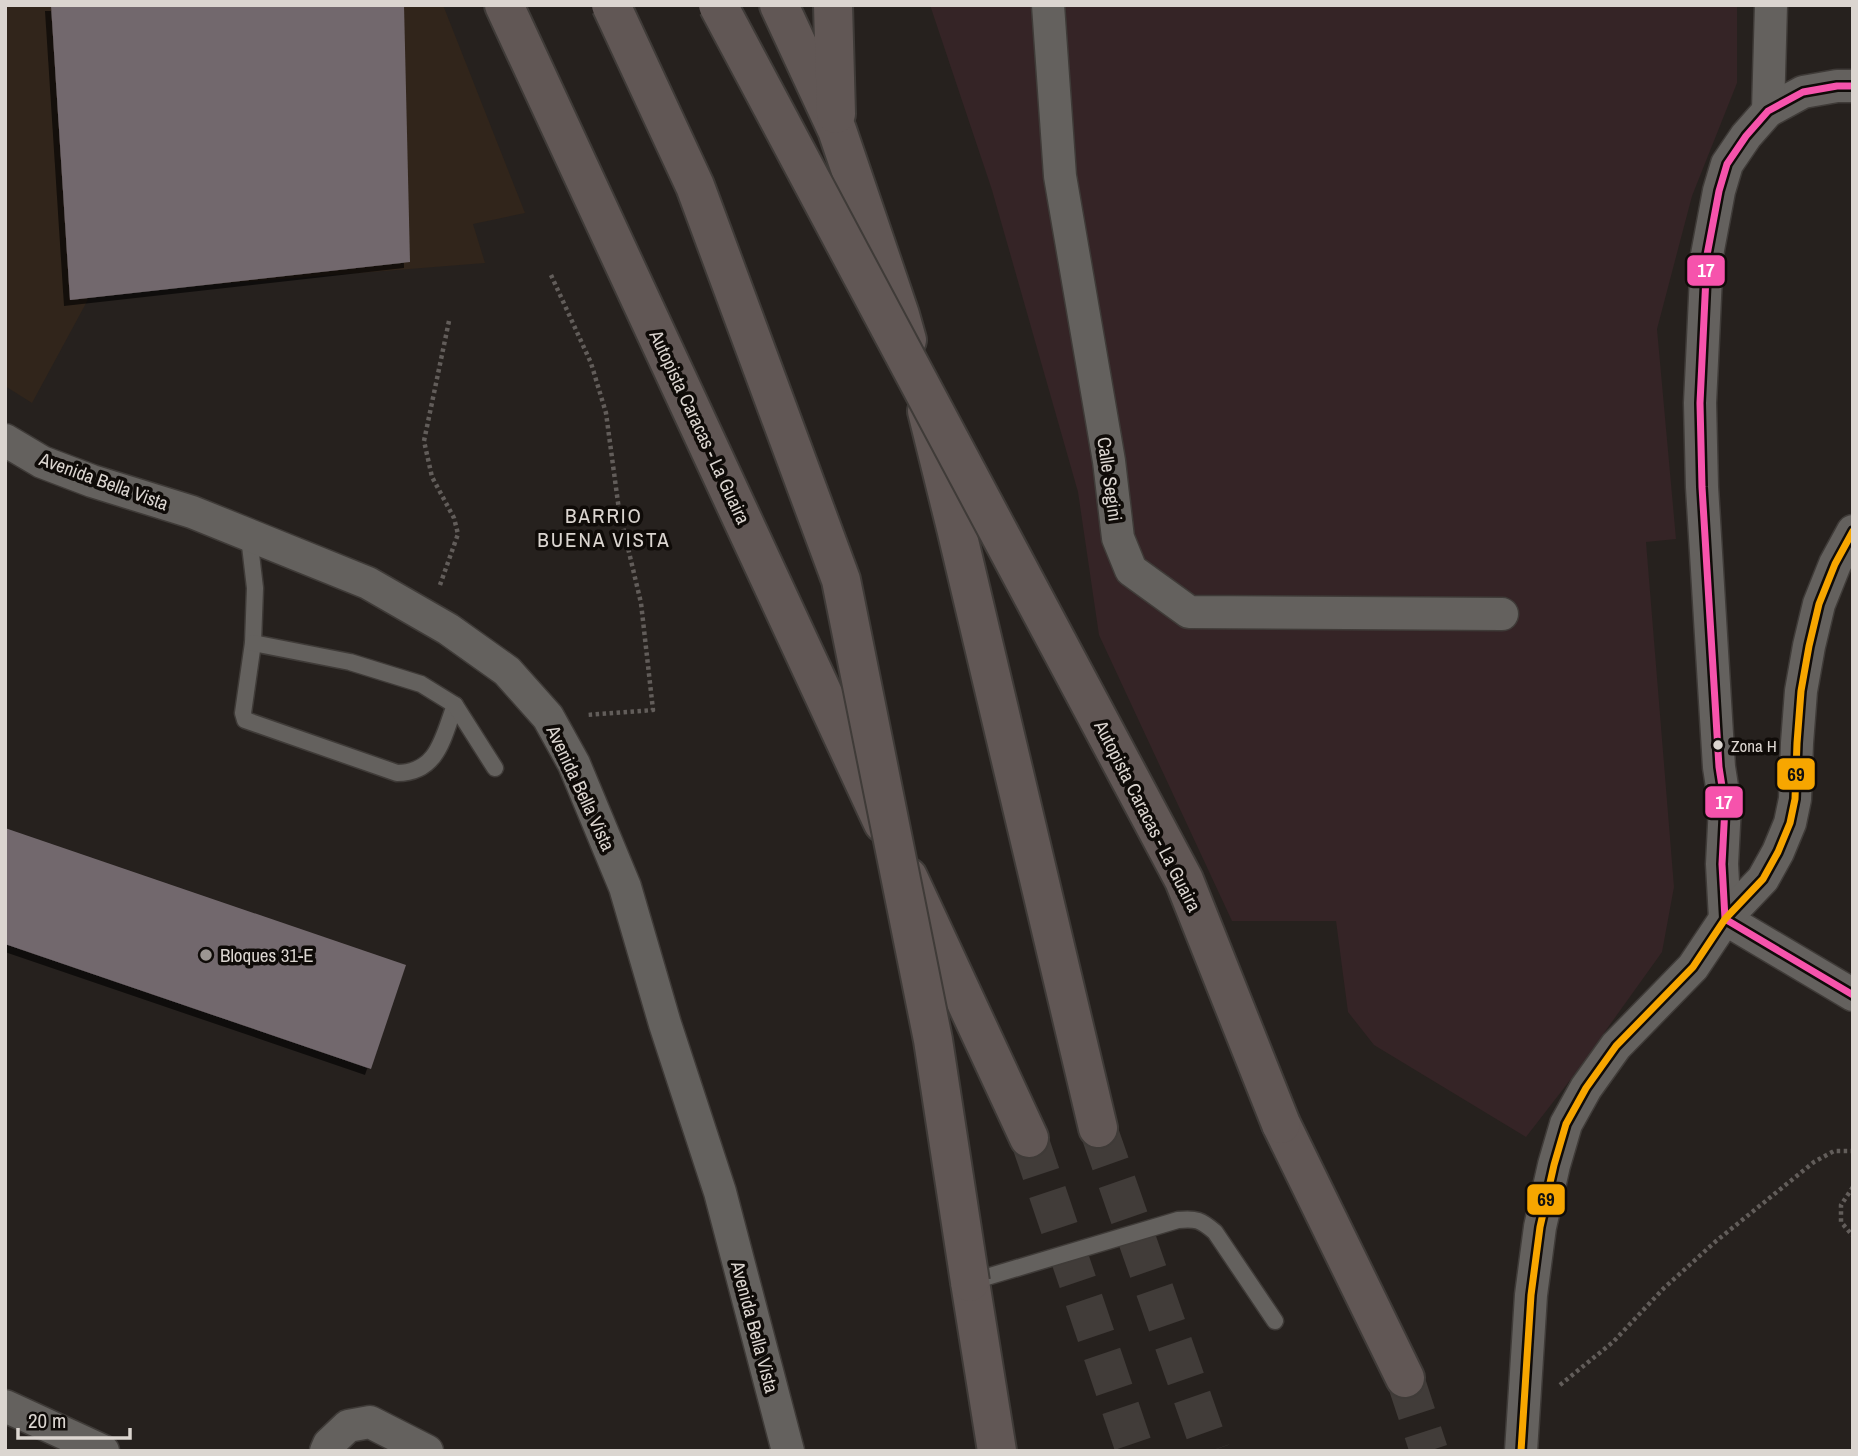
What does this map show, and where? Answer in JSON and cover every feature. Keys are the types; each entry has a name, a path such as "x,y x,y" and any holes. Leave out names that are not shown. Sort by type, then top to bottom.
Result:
{"highway":[{"name":"Autopista Caracas - La Guaira","path":"504,5 1029,1138"},
{"path":"611,5 695,186 841,580 933,1040 997,1451"},
{"name":"Autopista Caracas - La Guaira","path":"718,5 1184,880 1281,1124 1405,1378"},
{"path":"779,5 837,130 900,315 932,429 1098,1128"},
{"path":"833,5 837,130"}],"street":[{"name":"Calle Segini","path":"1048,5 1060,176 1109,461 1118,538 1131,570 1189,612 1502,614"},
{"path":"1768,111 1771,5"},
{"path":"1726,919 1722,864 1725,806 1719,766 1702,475 1700,402 1707,255 1727,164 1746,136 1768,111 1803,92 1853,86"},
{"name":"Avenida Bella Vista","path":"5,440 42,462 92,481 192,512 368,583 448,629 507,671 548,717 574,764 625,887 665,1024 720,1192 788,1451"},
{"path":"1521,1451 1531,1295 1540,1227 1566,1124 1586,1088 1616,1046 1693,967 1726,919 1763,879 1778,852 1790,823 1795,799 1800,704 1809,646 1819,604 1835,564 1853,531"},
{"path":"1726,919 1853,995"},
{"path":"5,1406 103,1451"},
{"path":"326,1451 329,1444 348,1426 370,1422 427,1451"}],"lane":[{"path":"249,537 255,588 253,643 243,713 245,720 397,774 408,774 427,765 437,753 454,705"},
{"path":"253,643 350,663 421,684 454,705 495,768"},
{"path":"970,1282 1178,1220 1194,1219 1203,1222 1215,1232 1275,1321"}],"path":[{"path":"548,717 653,710 641,603 619,510 606,413 591,363 551,275"},
{"path":"429,618 458,534 454,519 432,477 424,440 449,321"},
{"path":"1524,1400 1558,1387 1613,1342 1664,1288 1715,1242 1814,1163 1834,1151 1853,1151"},
{"path":"1853,1187 1842,1205 1841,1222 1853,1236"}],"shaded area":[{"path":"5,5 443,5 525,213 473,224 485,263 91,294 32,403 5,386"},
{"path":"930,5 1737,5 1737,83 1692,196 1657,329 1676,539 1646,542 1674,887 1662,952 1526,1137 1374,1045 1348,1012 1336,921 1232,921 1099,635 1078,492 992,190"}],"building":[{"path":"51,5 404,5 410,262 70,300"},
{"name":"Bloques 31-E","path":"5,828 406,965 371,1069 5,944"}],"tunnel":[{"path":"1098,1128 1211,1451"},
{"path":"1029,1138 1135,1451"},
{"path":"1405,1378 1429,1451"}],"transit line":[{"name":"17","path":"1853,86 1803,92 1768,111 1746,136 1727,164 1707,255 1700,403 1702,487 1719,767 1725,806 1722,864 1725,919 1853,995"},
{"name":"69","path":"1521,1451 1531,1295 1540,1227 1566,1124 1586,1088 1616,1046 1693,967 1725,919 1763,879 1778,852 1790,823 1795,799 1801,691 1809,646 1819,604 1835,564 1853,531"}],"place":[{"name":"Zona H","path":"1718,745"},
{"name":"Bloques 31-E","path":"206,955"}],"district":[{"name":"BARRIO BUENA VISTA","path":"604,528"}]}
